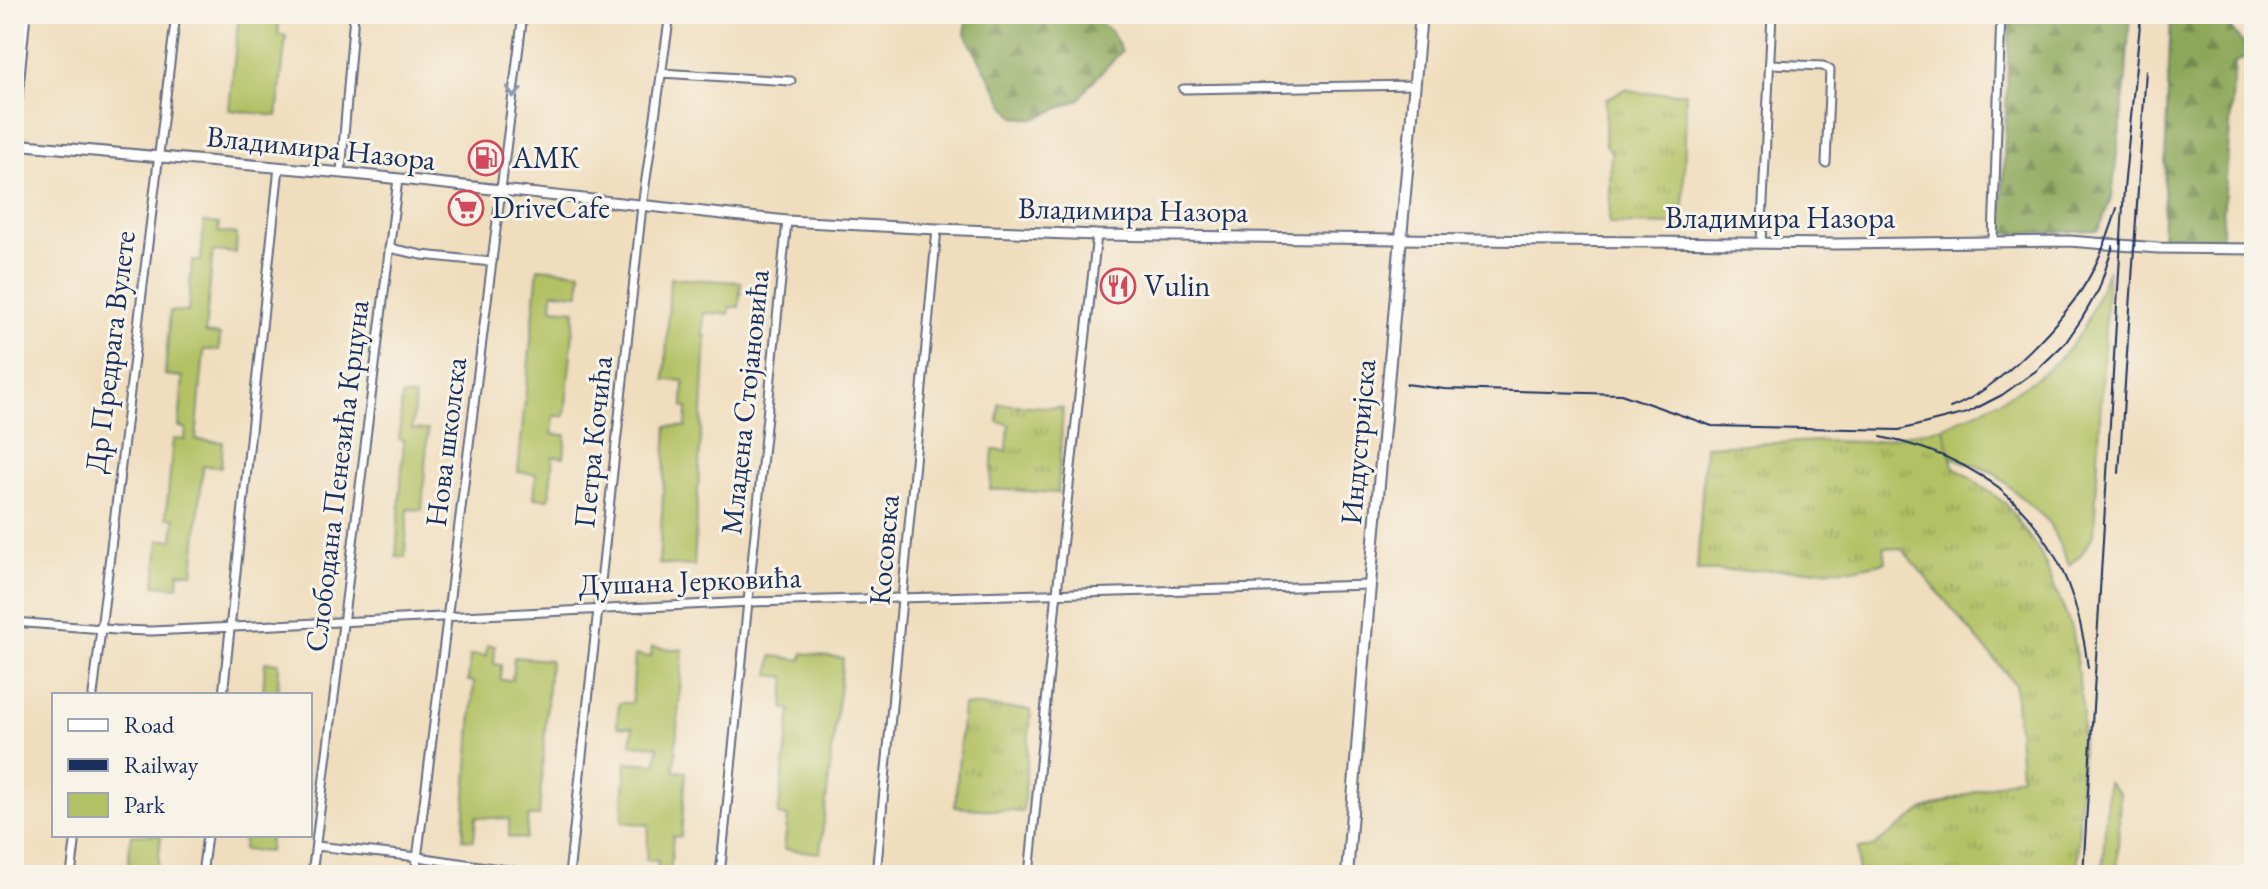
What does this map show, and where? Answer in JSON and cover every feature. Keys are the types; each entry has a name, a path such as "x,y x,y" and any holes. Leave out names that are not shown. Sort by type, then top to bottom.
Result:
{"main road":[{"name":"Индустријска","path":"1347,875 1421,14"}],"street":[{"path":"14,142 26,14"},
{"name":"Др Предрага Вулете","path":"93,693 176,14"},
{"path":"341,173 354,14"},
{"name":"Нова школска","path":"415,875 450,616 523,14"},
{"name":"Петра Кочића","path":"569,875 642,206 670,14"},
{"path":"1761,243 1772,14"},
{"path":"1993,240 2001,14"},
{"path":"1770,64 1823,66 1830,70 1826,163"},
{"path":"661,73 791,81"},
{"path":"1183,89 1415,85"},
{"name":"Владимира Назора","path":"14,142 341,173 787,221 937,229 1401,240 1761,243 2069,241 2158,248 2254,249"},
{"path":"223,693 279,167"},
{"name":"Слободана Пенезића Крцуна","path":"312,875 398,179"},
{"name":"Младена Стојановића","path":"720,875 787,221"},
{"name":"Косовска","path":"876,875 937,229"},
{"path":"1029,875 1097,235"},
{"path":"389,248 422,255 492,262"},
{"name":"Душана Јерковића","path":"14,622 152,631 750,602 1370,585"},
{"path":"71,875 76,837"},
{"path":"202,875 207,837"},
{"path":"316,846 541,875"}],"green space":[{"path":"239,14 280,14 278,34 286,36 277,116 229,110"},
{"path":"968,14 1083,14 1111,31 1122,51 1089,85 1080,99 1035,119 1015,117 965,34"},
{"path":"2010,14 2130,14 2112,197 2098,230 2001,234"},
{"path":"2171,14 2220,14 2248,51 2248,57 2235,62 2221,244 2162,241"},
{"path":"1625,89 1642,93 1686,93 1683,225 1609,224 1611,152 1605,143 1606,99"},
{"path":"204,222 219,224 218,232 237,234 236,253 213,251 205,333 220,335 219,350 204,350 196,440 223,442 221,467 203,466 193,573 179,572 178,587 155,585 159,540 173,540 175,518 166,517 173,439 185,440 186,428 179,427 183,377 165,375 170,311 188,312 192,261 201,261"},
{"path":"538,268 581,272 579,294 553,292 552,308 575,310 565,416 554,416 552,434 566,435 564,457 553,456 549,499 534,498 536,474 518,472"},
{"path":"2108,269 2094,534 2082,553 2069,565 2048,521 1993,472 1951,457 1944,427 2022,388 2057,361 2084,327"},
{"path":"670,278 741,282 739,307 730,307 729,314 704,313 703,335 706,336 694,566 659,564 667,426 686,427 687,407 683,407 684,381 665,380"},
{"path":"402,396 415,397 412,429 428,430 422,510 408,509 405,557 396,556 404,440 399,439"},
{"path":"999,404 1063,408 1058,493 990,489 993,450 1007,451 1009,424 998,422"},
{"path":"1944,427 1953,466 2005,503 2041,554 2073,632 2083,715 2077,875 1858,875 1858,848 1871,848 1925,809 2021,776 2015,684 1903,550 1884,547 1886,562 1853,569 1697,571 1705,446 1871,442"},
{"path":"487,645 495,646 494,664 501,665 501,680 512,680 514,657 550,660 539,816 528,816 526,839 509,837 509,819 476,817 474,840 463,839 474,682 468,681 470,655 486,656"},
{"path":"652,647 683,650 674,771 686,772 681,837 673,836 670,875 657,875 658,861 646,860 649,825 622,822 626,762 657,764 658,746 631,744 633,727 617,726 619,703 632,703 635,655 651,657"},
{"path":"803,653 843,658 820,853 784,849 788,817 778,815 791,710 783,708 786,677 770,675 772,656 802,660"},
{"path":"265,662 279,663 278,693 263,693"},
{"path":"963,705 1031,710 1023,812 955,807"},
{"path":"2108,782 2120,794 2117,875 2102,875"},
{"path":"131,837 161,837 157,875 127,875"},
{"path":"244,837 270,837 269,852 243,850"}],"waterway":[{"path":"2238,14 2254,34"}],"railway":[{"path":"2083,875 2124,189 2141,14"},
{"path":"2119,473 2146,70"},
{"path":"1950,408 1989,386 2050,330 2082,290 2092,272 2117,208"},
{"path":"1406,384 1444,389 1621,394 1712,426 1899,430 1967,413 2002,395 2037,370 2066,342 2081,320 2099,289 2113,246"},
{"path":"1881,437 1926,449 1965,466 1998,488 2026,515 2049,546 2067,582 2080,623 2088,668"}],"place":[{"name":"АМК","path":"486,158"},
{"name":"DriveCafe","path":"466,208"},
{"name":"Vulin","path":"1118,286"}]}
